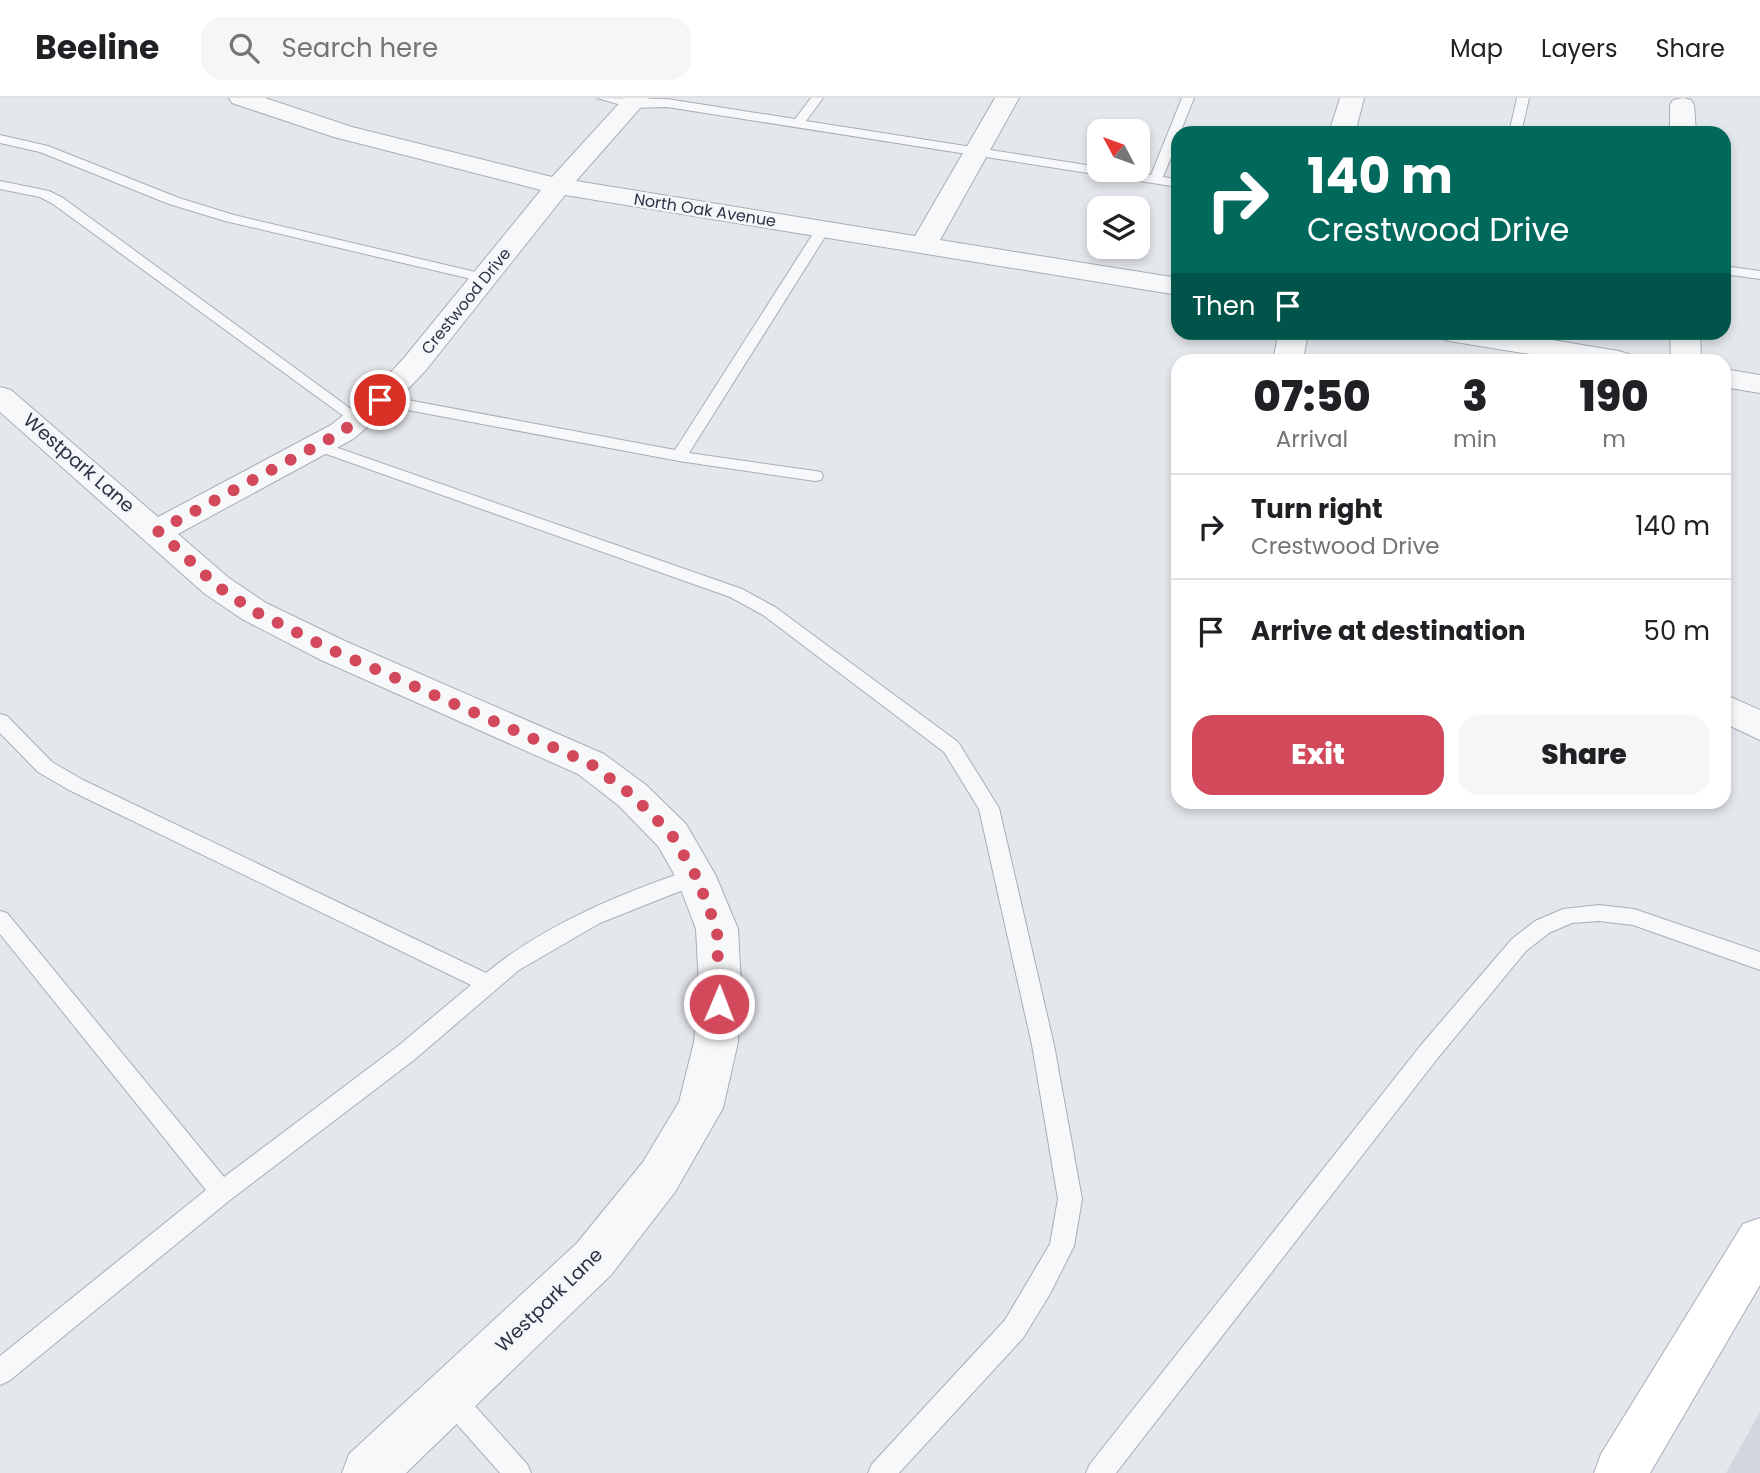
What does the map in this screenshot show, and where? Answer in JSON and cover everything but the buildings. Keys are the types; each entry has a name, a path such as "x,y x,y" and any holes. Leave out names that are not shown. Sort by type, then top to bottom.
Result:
{"main road":[{"path":"1620,1473 1760,1240"}],"street":[{"name":"North Oak Avenue","path":"241,98 343,132 558,186 1171,286"},
{"path":"924,245 1007,98"},
{"path":"1344,126 1352,98"},
{"name":"Crestwood Drive","path":"158,531 318,446 358,419 380,400 415,364 558,186 635,101"},
{"path":"1682,105 1683,126"},
{"path":"1497,340 1582,354"},
{"path":"1731,379 1760,384"},
{"name":"Westpark Lane","path":"0,396 158,531 217,586 254,611 334,651 591,764 632,795 672,835 696,876 717,929 720,985 716,1042 700,1108 659,1177 594,1259 368,1473"},
{"path":"1731,711 1760,726"}],"lane":[{"path":"603,98 667,103 1171,182"},
{"path":"799,124 817,98"},
{"path":"1177,126 1188,98"},
{"path":"1517,126 1523,98"},
{"path":"0,139 44,149 174,201 230,218 484,278"},
{"path":"1156,179 1171,141"},
{"path":"0,184 44,194 58,201 358,419"},
{"path":"679,456 823,229"},
{"path":"1731,271 1760,275"},
{"path":"380,400 679,456 815,476"},
{"path":"318,446 736,593 769,611 950,747 989,808 1043,1045 1070,1199 1062,1246 1014,1329 881,1473"},
{"path":"0,721 45,767 76,785 489,984"},
{"path":"0,1371 222,1192 407,1053 512,964 593,917 696,876"},
{"path":"1099,1473 1429,1052 1519,945 1542,926 1570,915 1599,913 1633,917 1760,961"},
{"path":"0,919 222,1192"},
{"path":"449,1396 518,1473"}],"shaded area":[{"path":"1760,1412 1760,1473 1726,1473"}],"route":[{"path":"380,400 342,432 158,531 217,586 254,611 334,651 591,764 632,795 672,835 696,876 717,929 719,1004"}]}
